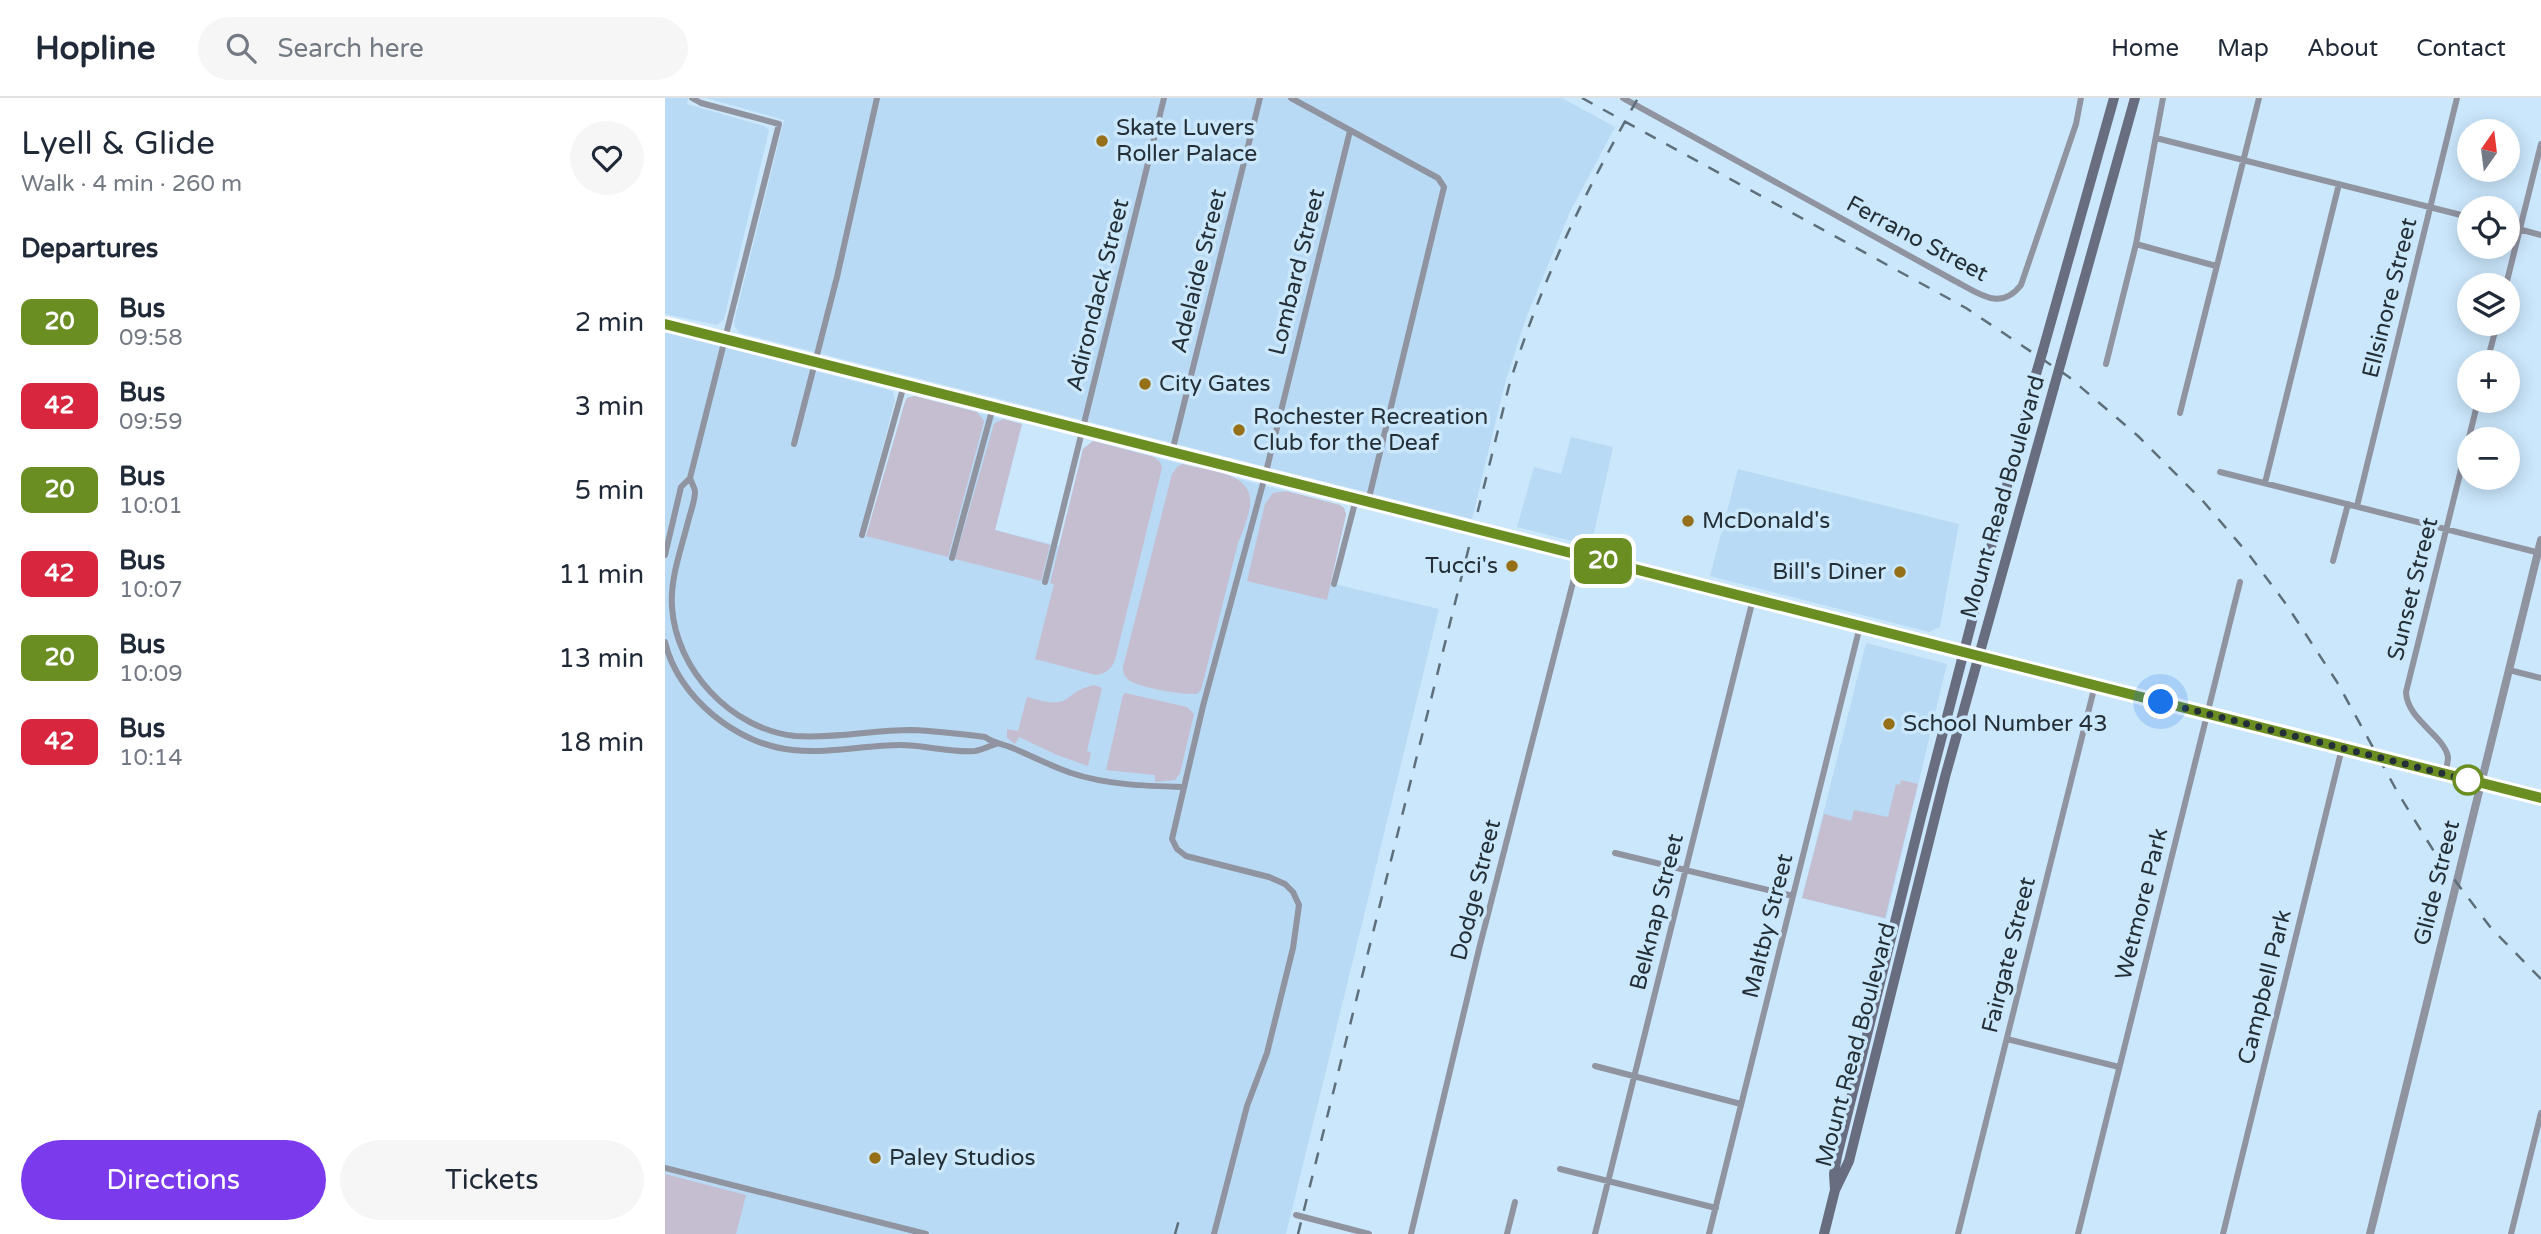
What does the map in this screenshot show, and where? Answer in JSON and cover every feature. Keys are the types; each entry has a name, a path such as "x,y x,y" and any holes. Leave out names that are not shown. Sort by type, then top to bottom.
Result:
{"main road":[{"name":"Mount Read Boulevard","path":"1835,1190 1836,1156 1963,652 2036,374 2114,98"},
{"name":"Mount Read Boulevard","path":"1824,1234 1835,1190 1849,1161 1945,778 2135,98"},
{"path":"665,324 2541,798"}],"street":[{"path":"665,555 681,487 690,478 779,124 701,103 692,98"},
{"path":"794,444 837,277 877,98"},
{"name":"Adirondack Street","path":"1045,582 1164,98"},
{"name":"Adelaide Street","path":"1173,452 1260,98"},
{"path":"1291,98 1443,183 1444,191 1368,502"},
{"name":"Ferrano Street","path":"1623,98 1944,275 1995,300 2006,299 2021,285 2076,124 2081,98"},
{"path":"2106,364 2136,244 2163,98"},
{"path":"2180,413 2259,98"},
{"name":"Ellsinore Street","path":"2357,506 2457,98"},
{"name":"Lombard Street","path":"1214,1234 1248,1106 1267,1053 1293,948 1299,905 1293,892 1285,884 1269,877 1186,856 1177,849 1172,839 1203,706 1265,476 1350,131"},
{"path":"2156,138 2457,214"},
{"path":"2541,144 2520,229 2541,235"},
{"path":"2265,483 2339,184"},
{"path":"2136,244 2216,266"},
{"path":"862,535 904,385"},
{"path":"952,558 993,407"},
{"name":"Sunset Street","path":"2445,774 2447,754 2412,710 2406,692 2474,413"},
{"path":"2220,472 2540,552"},
{"path":"690,478 695,491 675,577 672,607 674,618 697,676 712,694 739,716 793,736 825,737 910,730 985,737 996,744 1013,748 1071,773 1135,785 1184,787"},
{"path":"1334,584 1356,499"},
{"path":"2333,561 2349,504"},
{"name":"Glide Street","path":"2370,1234 2541,540"},
{"name":"Dodge Street","path":"1411,1234 1475,964 1580,555"},
{"name":"Wetmore Park","path":"2078,1234 2240,582"},
{"name":"Belknap Street","path":"1595,1234 1753,599"},
{"path":"665,625 674,618"},
{"name":"Maltby Street","path":"1709,1234 1860,626"},
{"path":"665,642 677,672 703,705 736,731 771,746 811,751 892,745 976,751 996,744"},
{"path":"2509,670 2541,678"},
{"name":"Fairgate Street","path":"1958,1234 2095,685"},
{"name":"Campbell Park","path":"2223,1234 2341,748"},
{"path":"1615,853 1793,896"},
{"path":"2007,1039 2119,1067"},
{"path":"1595,1066 1741,1104"},
{"path":"2511,1234 2541,1114"},
{"path":"665,1168 926,1234"},
{"path":"1560,1169 1716,1208"},
{"path":"1507,1234 1515,1202"},
{"path":"1296,1215 1369,1234"}],"shaded area":[{"path":"665,98 688,98 687,104 764,126 769,130 724,319 717,325 665,314"},
{"path":"706,98 1562,98 1615,127 1570,212 1526,318 1505,383 1472,519 740,333 734,322 784,120"},
{"path":"665,332 893,391 895,400 860,535 866,536 905,402 907,398 914,396 1022,424 995,530 1059,546 1083,449 1093,441 1340,505 1346,514 1330,583 1439,609 1286,1234 665,1234"},
{"path":"914,396 977,412 984,421 948,557 866,536 905,402 907,398"},
{"path":"1003,419 1022,424 995,530 1050,545 1041,581 955,559 994,424"},
{"path":"1571,437 1613,447 1591,546 1517,527 1534,467 1561,474"},
{"path":"1093,441 1154,457 1162,468 1115,660 1108,670 1096,675 1035,659 1054,584 1050,583 1083,449"},
{"path":"1183,464 1219,472 1240,481 1247,488 1250,498 1249,511 1238,543 1201,690 1197,694 1163,691 1136,684 1127,678 1123,669 1172,474"},
{"path":"1738,469 1959,524 1940,627 1929,632 1710,576"},
{"path":"1286,491 1344,508 1346,514 1327,600 1247,581 1265,504 1273,493"},
{"name":"School Number 43","path":"1866,643 1947,664 1886,919 1802,898"},
{"path":"1094,685 1102,688 1087,751 1091,753 1088,766 1019,737 1015,744 1007,738 1007,729 1018,731 1027,697 1058,702"},
{"path":"1125,693 1187,707 1194,714 1180,773 1175,780 1155,782 1155,775 1106,770"},
{"path":"1901,780 1918,784 1885,918 1802,898 1824,814 1851,821 1854,810 1888,817 1896,784 1900,785"},
{"path":"665,1174 746,1195 736,1234 665,1234"}],"railway":[{"path":"1582,98 1966,308 2069,377 2138,436 2202,500 2250,556 2286,604 2337,682 2398,793 2438,858 2491,928 2541,979"},
{"path":"1298,1234 1509,386 1549,274 1600,168 1638,98"},
{"path":"1175,1234 1181,1213"}],"bus line":[{"name":"20","path":"665,324 2541,798"}],"place":[{"name":"Skate Luvers Roller Palace","path":"1102,141"},
{"name":"City Gates","path":"1145,384"},
{"name":"Rochester Recreation Club for the Deaf","path":"1239,430"},
{"name":"McDonald's","path":"1688,521"},
{"name":"Tucci's","path":"1512,566"},
{"name":"Bill's Diner","path":"1900,572"},
{"name":"School Number 43","path":"1889,724"},
{"name":"Paley Studios","path":"875,1158"}],"route":[{"path":"2161,702 2468,780"}]}
